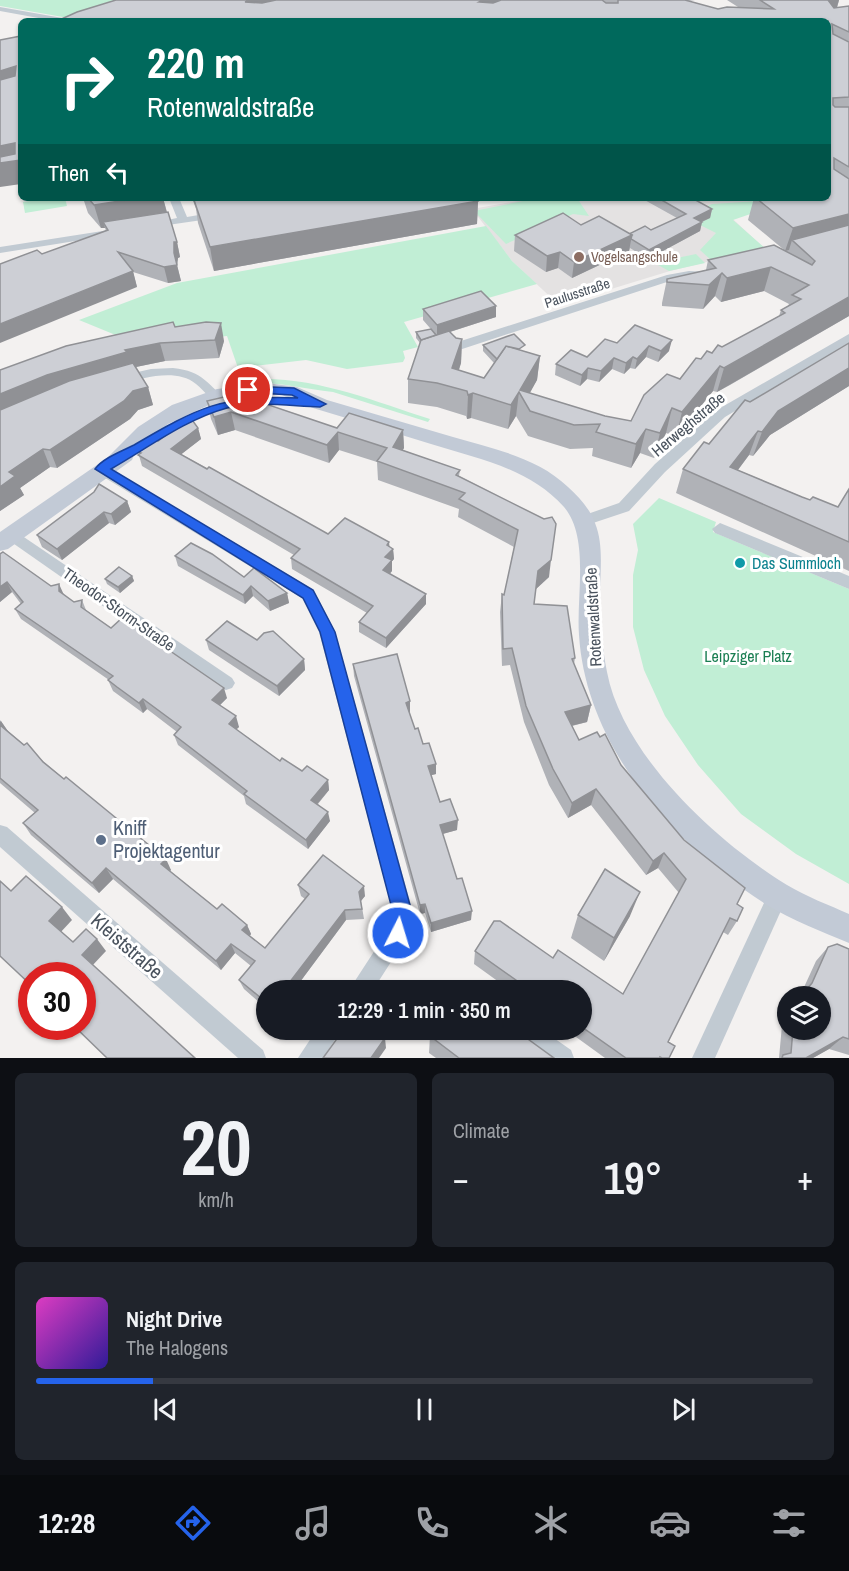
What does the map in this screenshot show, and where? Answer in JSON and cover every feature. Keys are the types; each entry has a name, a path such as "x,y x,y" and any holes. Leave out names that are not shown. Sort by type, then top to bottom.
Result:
{"main road":[{"path":"6,539 108,465 219,400 320,404 528,469 555,486 584,521"},
{"name":"Rotenwaldstraße","path":"584,521 591,563 591,636 596,674 602,698 639,767 680,814 728,858 778,895 849,929"}],"street":[{"path":"0,9 51,18"},
{"path":"175,201 183,220"},
{"path":"139,228 225,213"},
{"path":"0,250 117,231"},
{"path":"57,254 79,238"},
{"name":"Paulusstraße","path":"430,355 671,277 721,272"},
{"name":"Herweghstraße","path":"584,521 614,513 624,507 660,468 720,414 849,338"},
{"path":"107,383 156,373 177,372 194,377 219,400"},
{"path":"108,465 308,594 327,632 401,905 398,933 367,980"},
{"path":"720,529 849,583"},
{"name":"Theodor-Storm-Straße","path":"6,539 226,683"},
{"name":"Kleiststraße","path":"0,834 255,1058"},
{"path":"703,1058 778,895"},
{"path":"309,1058 323,1040"},
{"path":"538,1040 563,1058"}],"shaded area":[{"name":"Vogelsangschule","path":"518,201 760,201 722,209 764,248 670,271 559,305 512,261 472,209"}],"green space":[{"path":"0,0 123,0 91,18 69,18 0,6"},
{"path":"66,201 67,206 25,213 23,202"},
{"path":"523,201 579,201 589,216 573,214 506,244 474,211"},
{"path":"758,201 762,210 733,220 765,248 712,261 700,250 716,233 698,224 697,211 712,204"},
{"path":"486,226 512,261 537,284 404,322 418,347 403,351 405,358 403,362 347,369 306,360 238,368 227,336 140,345 79,320 177,283"},
{"path":"662,253 672,259 696,254 705,263 669,271 649,260"},
{"path":"279,379 323,386 430,419 428,422 333,392 270,383 230,384 230,382"},
{"name":"Leipziger Platz","path":"659,498 716,522 713,532 849,589 849,884 796,854 741,814 698,765 665,716 644,670 633,627 633,575 638,550 633,524"}],"building":[{"path":"116,0 251,0 245,2 262,3 276,0 483,0 479,2 493,3 501,0 602,0 606,3 618,3 618,0 685,0 718,9 727,7 774,9 760,0 828,0 834,8 849,6 849,32 832,24 833,34 849,42 849,97 833,98 833,105 849,107 849,167 834,158 834,169 849,179 849,214 793,228 760,201 831,201 831,18 64,18"},
{"path":"18,37 18,160 0,163 0,157 15,154 15,143 0,146 0,80 15,76 16,66 0,71 0,40"},
{"path":"91,201 120,201 94,205"},
{"path":"194,201 478,201 210,247"},
{"path":"663,201 697,201 712,209 694,218 702,222 649,250 631,239 632,235 629,234 645,226 651,230 686,214"},
{"path":"168,212 177,242 174,242 174,253 177,265 164,267 118,252 133,271 0,324 0,264 37,250 42,254 108,230 103,222"},
{"path":"563,213 581,225 599,216 632,235 574,262 560,252 547,256 515,235"},
{"path":"849,225 849,297 724,368 720,366 682,412 672,408 660,433 646,429 636,444 596,432 600,424 574,425 530,411 519,392 511,405 473,393 468,395 467,391 437,383 408,379 421,340 449,331 456,338 462,339 452,368 484,378 506,346 540,356 520,390 605,416 631,421 644,395 667,374 680,379 696,358 701,359 707,351 712,353 718,345 722,347 785,313 781,310 801,299 792,295 809,285 771,267 727,278 722,273 709,285 667,282 667,279 716,268 708,260 774,245 812,265 815,261 792,240"},
{"path":"481,291 496,306 437,325 423,309"},
{"path":"173,322 175,327 206,322 221,323 215,340 160,343 125,350 127,352 47,375 0,394 0,370 66,346"},
{"path":"635,325 672,340 661,351 649,346 637,359 633,357 626,363 614,358 601,371 588,368 582,375 556,364 571,350 587,357 605,339 617,343"},
{"path":"431,329 436,335 421,340 416,332"},
{"path":"514,334 525,345 519,349 506,346 497,359 483,345"},
{"path":"849,343 849,368 778,411 762,432 758,431 730,467 810,500 813,497 838,507 849,489 849,542 683,469 704,442 709,444 745,400 750,402"},
{"path":"133,363 148,387 133,391 124,401 50,450 43,449 9,472 15,476 0,487 0,410 69,381"},
{"path":"247,390 248,398 337,428 349,413 403,430 393,447 460,470 456,475 544,519 552,517 556,524 551,560 538,571 534,604 567,606 575,658 572,659 591,705 565,712 579,740 597,732 600,737 605,734 621,765 684,840 745,888 737,904 743,908 737,921 730,918 668,1042 675,1046 669,1058 626,1058 592,1034 592,980 516,980 475,951 494,921 500,921 553,958 558,950 623,994 686,879 664,853 653,861 596,789 572,803 553,769 526,706 512,648 503,649 502,594 504,595 518,530 459,499 465,493 377,461 387,448 338,432 327,445 231,412 214,417 207,401 228,396 230,399"},
{"path":"190,417 198,428 171,449 207,469 209,467 328,534 345,518 389,542 387,545 393,549 385,557 392,560 383,570 426,594 386,638 359,622 373,606 291,558 300,549 138,455 141,453 138,452 155,439 158,441"},
{"path":"99,484 127,501 111,514 104,512 57,549 37,535 94,492"},
{"path":"191,543 212,554 244,577 254,568 287,593 268,601 251,586 243,595 175,556"},
{"path":"3,552 51,586 59,584 59,591 74,602 82,600 81,607 111,628 122,618 224,688 212,700 236,716 229,724 280,761 282,758 302,771 307,766 328,780 311,800 328,812 306,840 244,794 247,791 174,735 181,727 143,699 139,703 108,680 113,676 15,609 23,602 7,582 0,587 0,554"},
{"path":"119,567 132,576 118,587 105,579"},
{"path":"227,621 257,640 264,633 273,631 304,659 277,686 206,640"},
{"path":"397,654 410,701 406,703 415,729 418,728 423,744 429,743 436,764 428,766 440,802 450,799 458,820 440,825 457,879 462,878 472,911 431,923 425,904 420,905 353,664"},
{"path":"0,725 24,745 27,743 43,762 64,779 66,777 166,859 161,864 217,909 222,904 247,925 242,930 265,948 309,894 298,885 323,855 364,886 359,892 362,909 345,910 291,980 256,980 256,994 239,980 255,961 231,944 216,961 106,868 92,883 23,823 38,810 0,778"},
{"path":"605,869 640,892 614,938 578,915"},
{"path":"26,876 62,907 49,921 73,942 86,929 97,939 82,955 90,962 18,962 18,973 0,956 0,881 11,891"},
{"path":"837,944 849,949 849,1039 843,1037 806,1058 782,1058 783,1055 791,1053 792,1040 831,1040 831,986 809,986 828,947"},
{"path":"96,968 195,1058 107,1058 88,1040 96,1040"},
{"path":"336,1040 384,1040 371,1058 323,1058"},
{"path":"435,1040 529,1040 554,1058 459,1058"}],"place":[{"name":"Vogelsangschule","path":"579,257"},
{"name":"Das Summloch","path":"740,563"},
{"name":"Kniff Projektagentur","path":"101,840"}],"route":[{"path":"248,390 271,389 294,392 320,404 259,400 225,405 187,419 102,469 308,594 327,632 392,870 401,905 398,933"}]}
